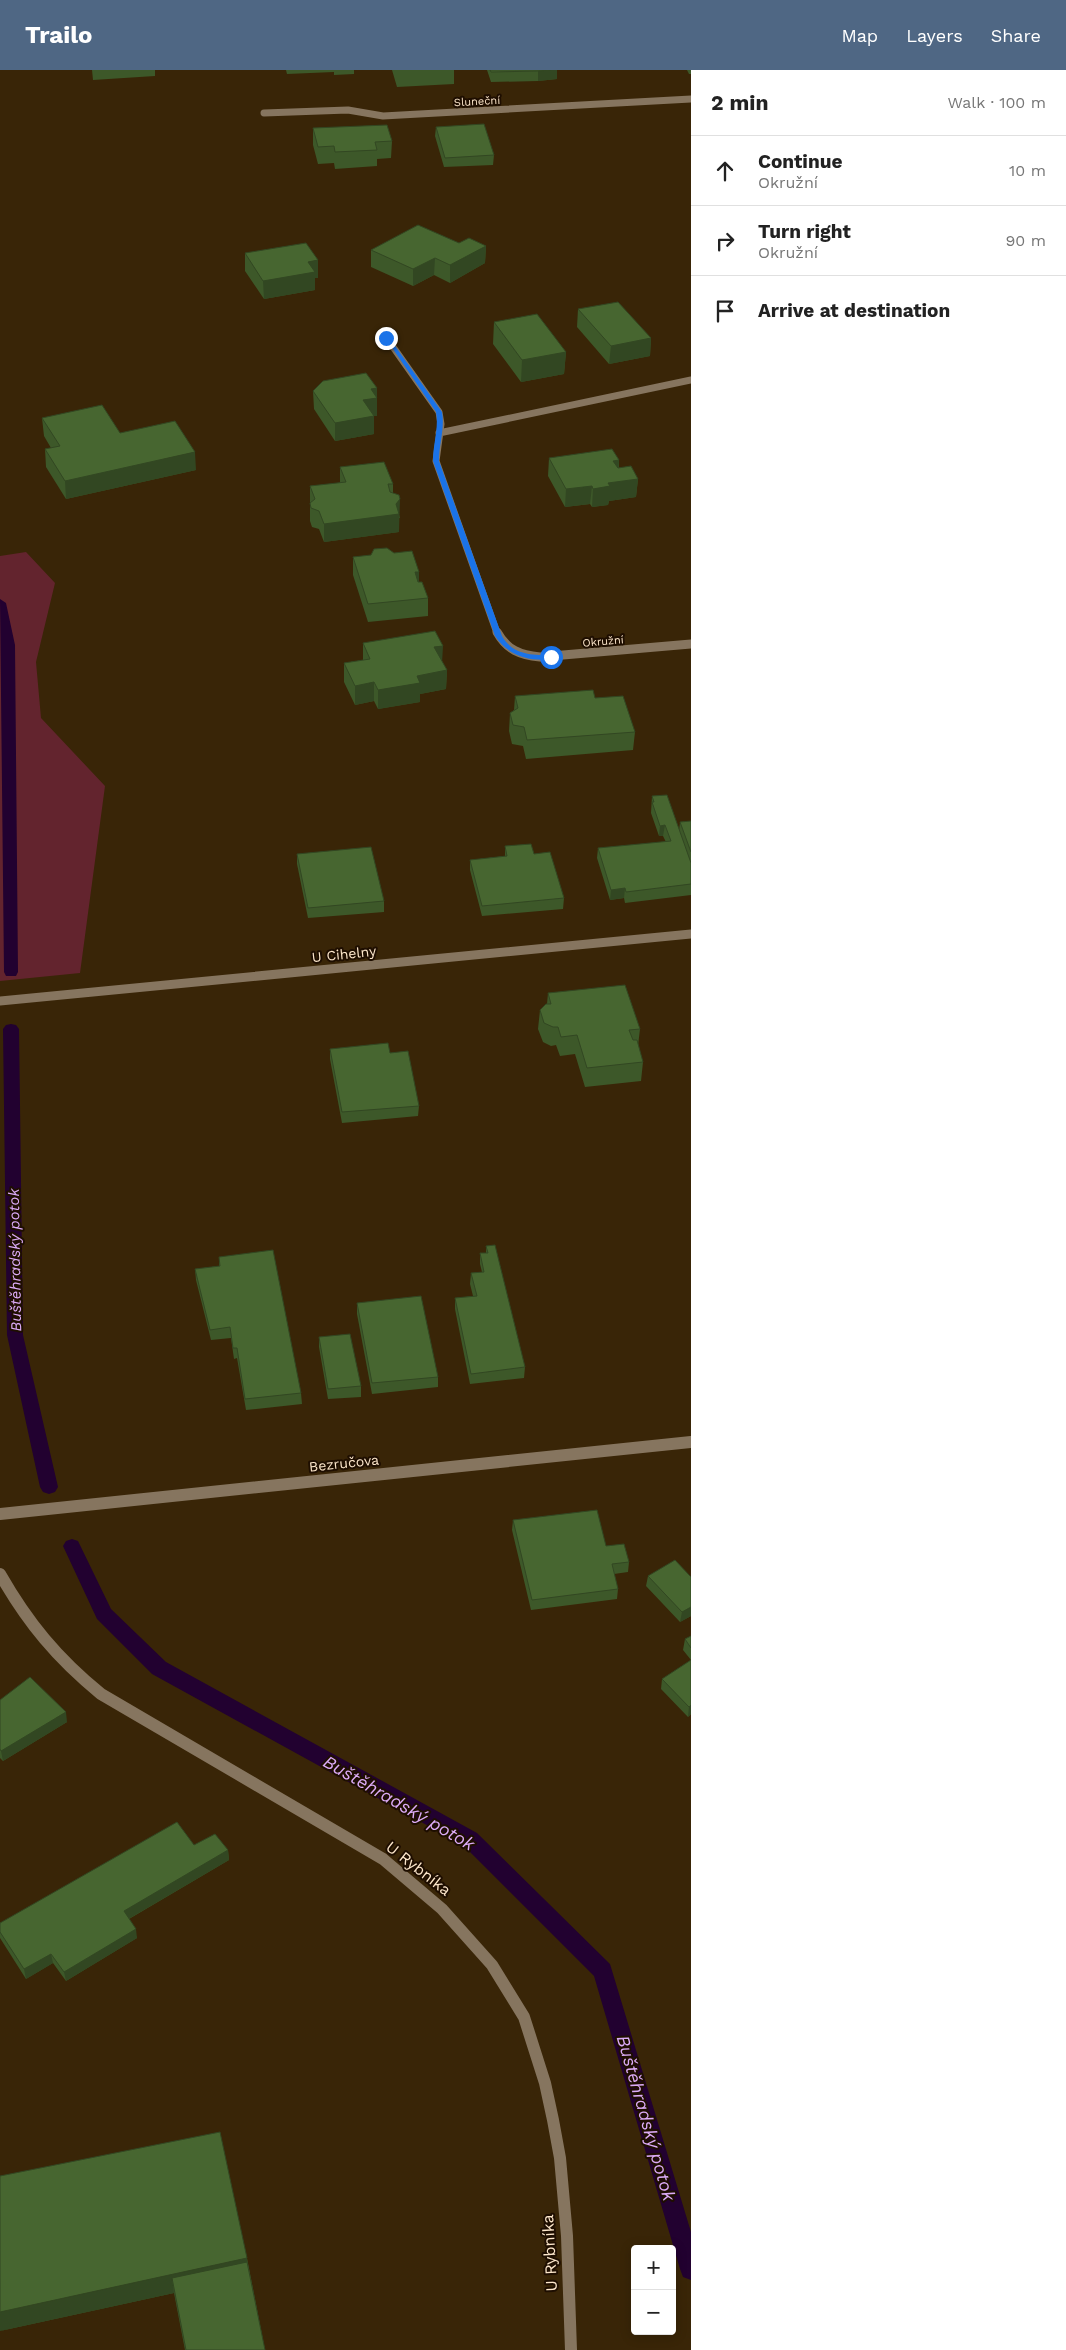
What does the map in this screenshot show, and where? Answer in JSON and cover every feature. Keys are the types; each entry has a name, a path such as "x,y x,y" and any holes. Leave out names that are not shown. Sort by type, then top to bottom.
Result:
{"street":[{"name":"Sluneční","path":"264,113 348,110 383,116 691,99"},
{"name":"Okružní","path":"386,338 439,412 441,422 438,433 436,461 493,624 504,644 514,652 530,656 551,657 691,644"},
{"path":"438,433 691,380"},
{"name":"U Cihelny","path":"0,1001 691,934"},
{"name":"Bezručova","path":"0,1514 691,1442"},
{"name":"U Rybníka","path":"0,1574 22,1614 43,1641 70,1670 101,1694 383,1859 416,1884 454,1919 485,1954 521,2010 541,2068 553,2124 564,2201 571,2350"}],"shaded area":[{"path":"26,552 55,583 36,662 41,718 105,786 80,973 0,981 0,556"}],"building":[{"path":"490,70 551,70 491,72"},
{"path":"484,124 494,155 445,158 436,127"},
{"path":"387,125 392,141 375,142 377,150 335,152 334,146 318,147 313,128"},
{"path":"418,225 459,243 469,238 486,246 450,265 435,258 413,269 371,250"},
{"path":"306,243 318,260 308,262 315,272 263,281 245,253"},
{"path":"618,302 651,338 611,346 578,309"},
{"path":"537,314 566,352 522,360 494,322"},
{"path":"366,373 377,388 371,389 377,398 363,400 374,416 335,423 313,391 323,381"},
{"path":"102,405 120,433 175,421 195,452 65,481 45,449 60,446 42,418"},
{"path":"612,449 619,460 613,461 618,468 631,466 638,479 608,483 610,486 593,489 592,486 566,489 549,458"},
{"path":"384,462 393,484 388,484 390,492 399,495 400,499 396,504 399,514 324,524 319,511 311,508 310,503 315,499 310,486 346,482 340,467"},
{"path":"387,548 394,553 412,551 419,572 415,572 418,582 422,582 428,598 368,604 353,557 371,555 374,549"},
{"path":"435,631 443,646 434,647 447,670 417,676 420,683 378,690 374,682 355,686 344,663 370,659 363,643"},
{"path":"593,690 595,698 623,696 635,732 527,740 524,727 513,725 510,713 518,708 515,696"},
{"path":"667,795 691,863 691,884 626,892 625,888 611,890 598,848 671,841 665,825 660,826 652,802 654,802 652,796"},
{"path":"691,821 691,852 680,822"},
{"path":"531,844 534,854 550,852 564,898 482,906 470,860 507,856 505,846"},
{"path":"371,847 384,901 308,908 297,854"},
{"path":"625,985 640,1029 629,1030 633,1040 637,1040 643,1062 587,1068 577,1035 561,1037 558,1027 544,1023 540,1010 546,1004 551,1004 548,993"},
{"path":"388,1043 390,1053 408,1051 419,1106 342,1112 330,1049"},
{"path":"495,1245 525,1367 471,1374 455,1298 477,1296 471,1273 484,1272 480,1253 488,1253 486,1246"},
{"path":"273,1250 301,1393 245,1399 237,1348 233,1348 230,1327 210,1330 195,1269 220,1266 219,1257"},
{"path":"421,1296 438,1377 372,1383 357,1303"},
{"path":"350,1334 361,1386 328,1389 319,1337"},
{"path":"597,1510 606,1546 624,1544 629,1562 612,1564 618,1589 532,1600 513,1520"},
{"path":"675,1560 691,1577 691,1607 682,1612 648,1576"},
{"path":"691,1636 691,1648 685,1639"},
{"path":"691,1660 691,1705 689,1707 662,1679"},
{"path":"30,1677 66,1712 1,1751 0,1700"},
{"path":"177,1822 194,1845 215,1834 228,1850 124,1911 136,1929 64,1972 51,1954 24,1969 0,1932 0,1923"},
{"path":"220,2132 247,2258 0,2312 0,2176"},
{"path":"247,2262 265,2350 186,2350 172,2278"}],"waterway":[{"name":"Buštěhradský potok","path":"0,603 8,645 11,972"},
{"name":"Buštěhradský potok","path":"11,1029 15,1335 49,1487"},
{"name":"Buštěhradský potok","path":"72,1546 104,1614 159,1668 470,1839 603,1971 691,2269"}],"route":[{"path":"386,338 441,417 435,455 436,461 498,636 514,652 530,656 551,657"}]}
